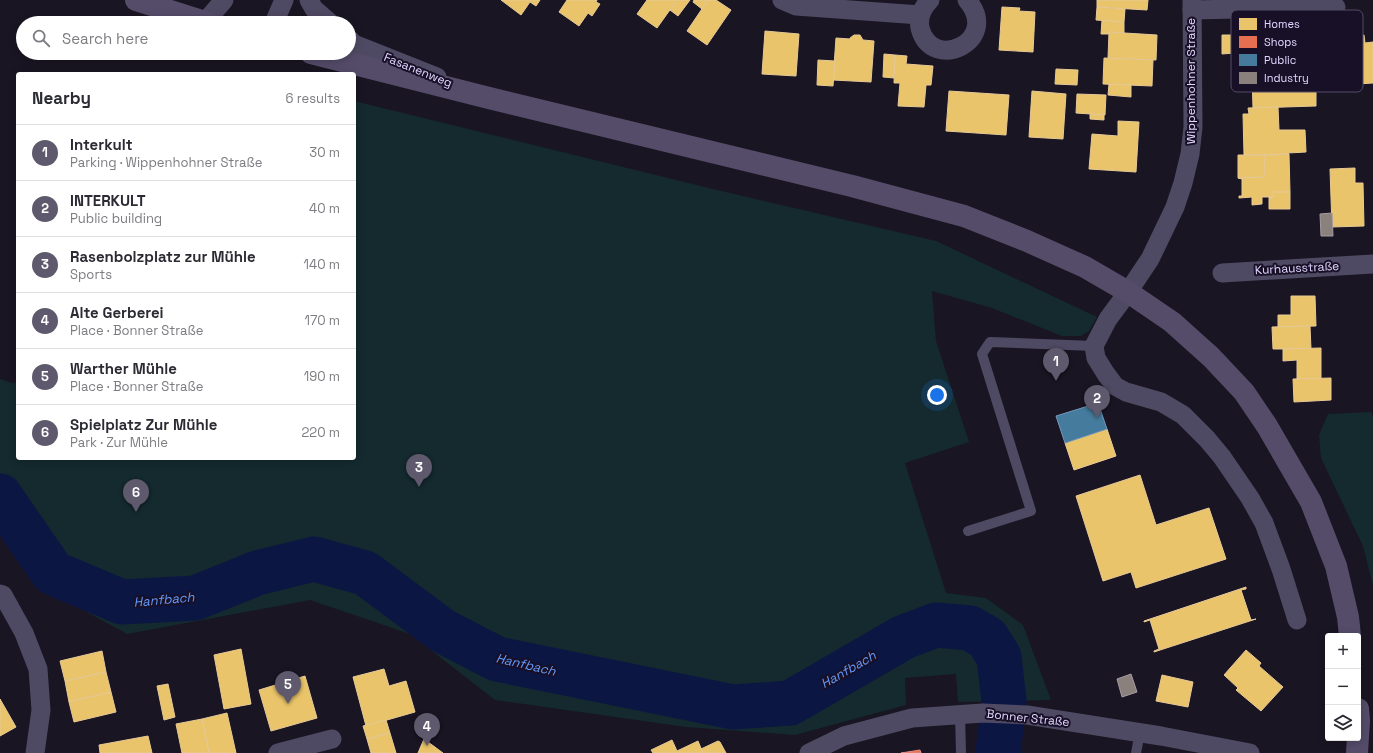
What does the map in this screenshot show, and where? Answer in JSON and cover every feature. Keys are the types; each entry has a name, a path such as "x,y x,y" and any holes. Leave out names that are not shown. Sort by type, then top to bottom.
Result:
{"main road":[{"path":"136,0 185,16"},
{"path":"339,60 852,186 964,216 1027,241 1085,267 1128,292 1172,322 1211,357 1244,392 1268,426 1311,502 1334,559 1349,633"},
{"path":"1357,753 1358,741"}],"street":[{"path":"212,16 224,0"},
{"path":"277,16 284,0"},
{"path":"309,0 314,9 322,16"},
{"path":"782,0 796,6 925,7 920,24 922,32 926,40 933,46 946,50 960,48 973,36 977,17 974,8 967,0"},
{"path":"1192,5 1336,7"},
{"name":"Wippenhohner Straße","path":"1094,346 1108,319 1150,259 1175,207 1184,183 1190,154 1192,127 1192,5"},
{"name":"Fasanenweg","path":"356,45 489,98"},
{"name":"Kurhausstraße","path":"1222,273 1373,264"},
{"path":"1094,346 1096,358 1115,386 1126,392 1161,402 1183,415 1207,439 1222,457 1250,498 1264,523 1281,569 1297,620"},
{"path":"0,594 3,595 24,633 38,669 41,710 35,753"},
{"name":"Bonner Straße","path":"809,753 844,736 912,718 983,713 1027,716 1140,732 1250,753"},
{"path":"278,753 332,739"}],"lane":[{"path":"968,531 1031,511 982,354 990,342 1094,346"},
{"path":"960,714 961,753"},
{"path":"1136,753 1140,732"}],"green space":[{"path":"356,101 713,189 936,241 1097,317 1089,331 1081,336 1062,336 992,308 932,291 936,341 969,442 905,463 946,593 986,598 1023,625 1051,700 958,702 956,674 905,678 906,705 795,735 686,727 495,700 410,634 310,600 127,634 43,588 0,534 0,379 16,383 16,460 356,460"},
{"path":"1371,412 1373,417 1373,586 1363,546 1321,458 1319,435 1328,414"}],"building: Homes":[{"path":"501,0 540,0 536,6 530,2 521,15"},
{"path":"567,0 597,0 596,2 600,4 592,16 588,13 579,26 559,12"},
{"path":"647,0 677,0 657,28 637,14"},
{"path":"677,0 690,0 678,16 670,10"},
{"path":"694,0 708,0 702,9 693,2"},
{"path":"708,0 716,0 731,10 707,45 687,31"},
{"path":"1097,0 1148,0 1147,10 1097,7"},
{"path":"1002,7 1020,8 1019,11 1035,12 1033,52 999,50"},
{"path":"1097,7 1125,9 1124,22 1096,20"},
{"path":"1102,20 1124,22 1124,33 1109,32 1109,34 1101,34"},
{"path":"765,31 799,34 796,76 762,74"},
{"path":"1109,32 1157,35 1156,60 1108,58"},
{"path":"854,35 860,35 863,40 874,41 871,82 833,80 836,38 850,39"},
{"path":"1222,35 1231,35 1231,53 1222,54"},
{"path":"1363,35 1365,43 1373,42 1373,83 1363,84"},
{"path":"884,54 895,55 894,78 883,77"},
{"path":"895,55 907,56 906,64 933,66 931,85 926,85 924,107 898,106 900,83 894,83"},
{"path":"1104,58 1153,60 1152,86 1103,84"},
{"path":"818,60 835,61 833,86 817,85"},
{"path":"1056,69 1078,70 1077,85 1055,84"},
{"path":"1109,84 1131,85 1131,97 1108,95"},
{"path":"949,91 1009,95 1006,135 946,131"},
{"path":"1032,91 1066,94 1063,139 1029,137"},
{"path":"1252,92 1316,92 1316,106 1253,108"},
{"path":"1077,94 1106,95 1105,115 1076,113"},
{"path":"1278,107 1279,130 1305,130 1306,152 1244,155 1243,114 1249,114 1248,108"},
{"path":"1090,114 1104,115 1104,120 1090,119"},
{"path":"1118,121 1139,122 1136,172 1089,169 1092,134 1118,136"},
{"path":"1289,154 1290,192 1273,192 1274,197 1262,197 1262,204 1252,205 1252,197 1239,198 1239,196 1242,196 1242,179 1238,178 1264,177 1265,155"},
{"path":"1238,155 1265,155 1264,177 1238,178"},
{"path":"1355,168 1355,183 1363,183 1364,226 1332,227 1330,169"},
{"path":"1273,192 1290,192 1290,209 1269,209 1269,197 1274,197"},
{"path":"1291,296 1315,296 1316,326 1278,327 1278,315 1291,315"},
{"path":"1310,326 1311,349 1273,349 1272,327"},
{"path":"1321,348 1321,379 1297,379 1297,360 1283,361 1283,349"},
{"path":"1331,378 1331,400 1294,402 1293,379"},
{"path":"1107,429 1116,456 1074,470 1065,443"},
{"path":"1140,475 1156,525 1209,508 1226,559 1136,588 1131,572 1103,581 1076,496"},
{"path":"1246,587 1246,589 1241,590 1251,620 1256,619 1154,652 1159,649 1150,620 1144,621"},
{"path":"241,649 251,704 224,709 214,655"},
{"path":"1246,650 1261,663 1259,666 1283,687 1261,711 1236,690 1238,688 1224,675"},
{"path":"102,651 106,672 65,681 60,661"},
{"path":"384,669 389,686 406,681 415,712 366,726 353,677"},
{"path":"106,672 111,692 69,702 65,681"},
{"path":"1162,675 1193,682 1188,707 1156,701"},
{"path":"305,676 317,718 271,731 259,690"},
{"path":"168,684 175,717 164,720 157,686"},
{"path":"111,692 116,712 74,722 69,702"},
{"path":"0,699 16,727 0,736"},
{"path":"227,713 236,753 209,753 202,719"},
{"path":"202,719 209,753 182,753 176,724"},
{"path":"386,720 390,733 367,739 363,726"},
{"path":"390,733 396,753 371,753 367,739"},
{"path":"148,736 152,753 100,753 99,745"},
{"path":"424,739 443,753 418,753"},
{"path":"672,740 677,751 698,741 703,753 653,753 651,750"},
{"path":"718,741 726,753 703,753 701,749"}],"building: Shops":[{"path":"920,750 921,753 901,753"}],"building: Public":[{"path":"1098,403 1107,429 1065,443 1056,416"}],"building: Industry":[{"path":"1332,213 1333,236 1321,236 1320,214"},
{"path":"1131,674 1137,692 1122,697 1117,679"}],"waterway":[{"name":"Hanfbach","path":"0,496 53,573 122,602 195,598 257,573 314,559 365,573 443,631 497,659 733,707 790,703 904,637 936,625 970,628 987,638 999,657 1004,701 998,753"}],"place":[{"name":"Interkult","path":"1056,381"},
{"name":"INTERKULT","path":"1097,418"},
{"name":"Rasenbolzplatz zur Mühle","path":"419,487"},
{"name":"Spielplatz Zur Mühle","path":"136,512"},
{"name":"Warther Mühle","path":"288,704"},
{"name":"Alte Gerberei","path":"427,746"}]}
